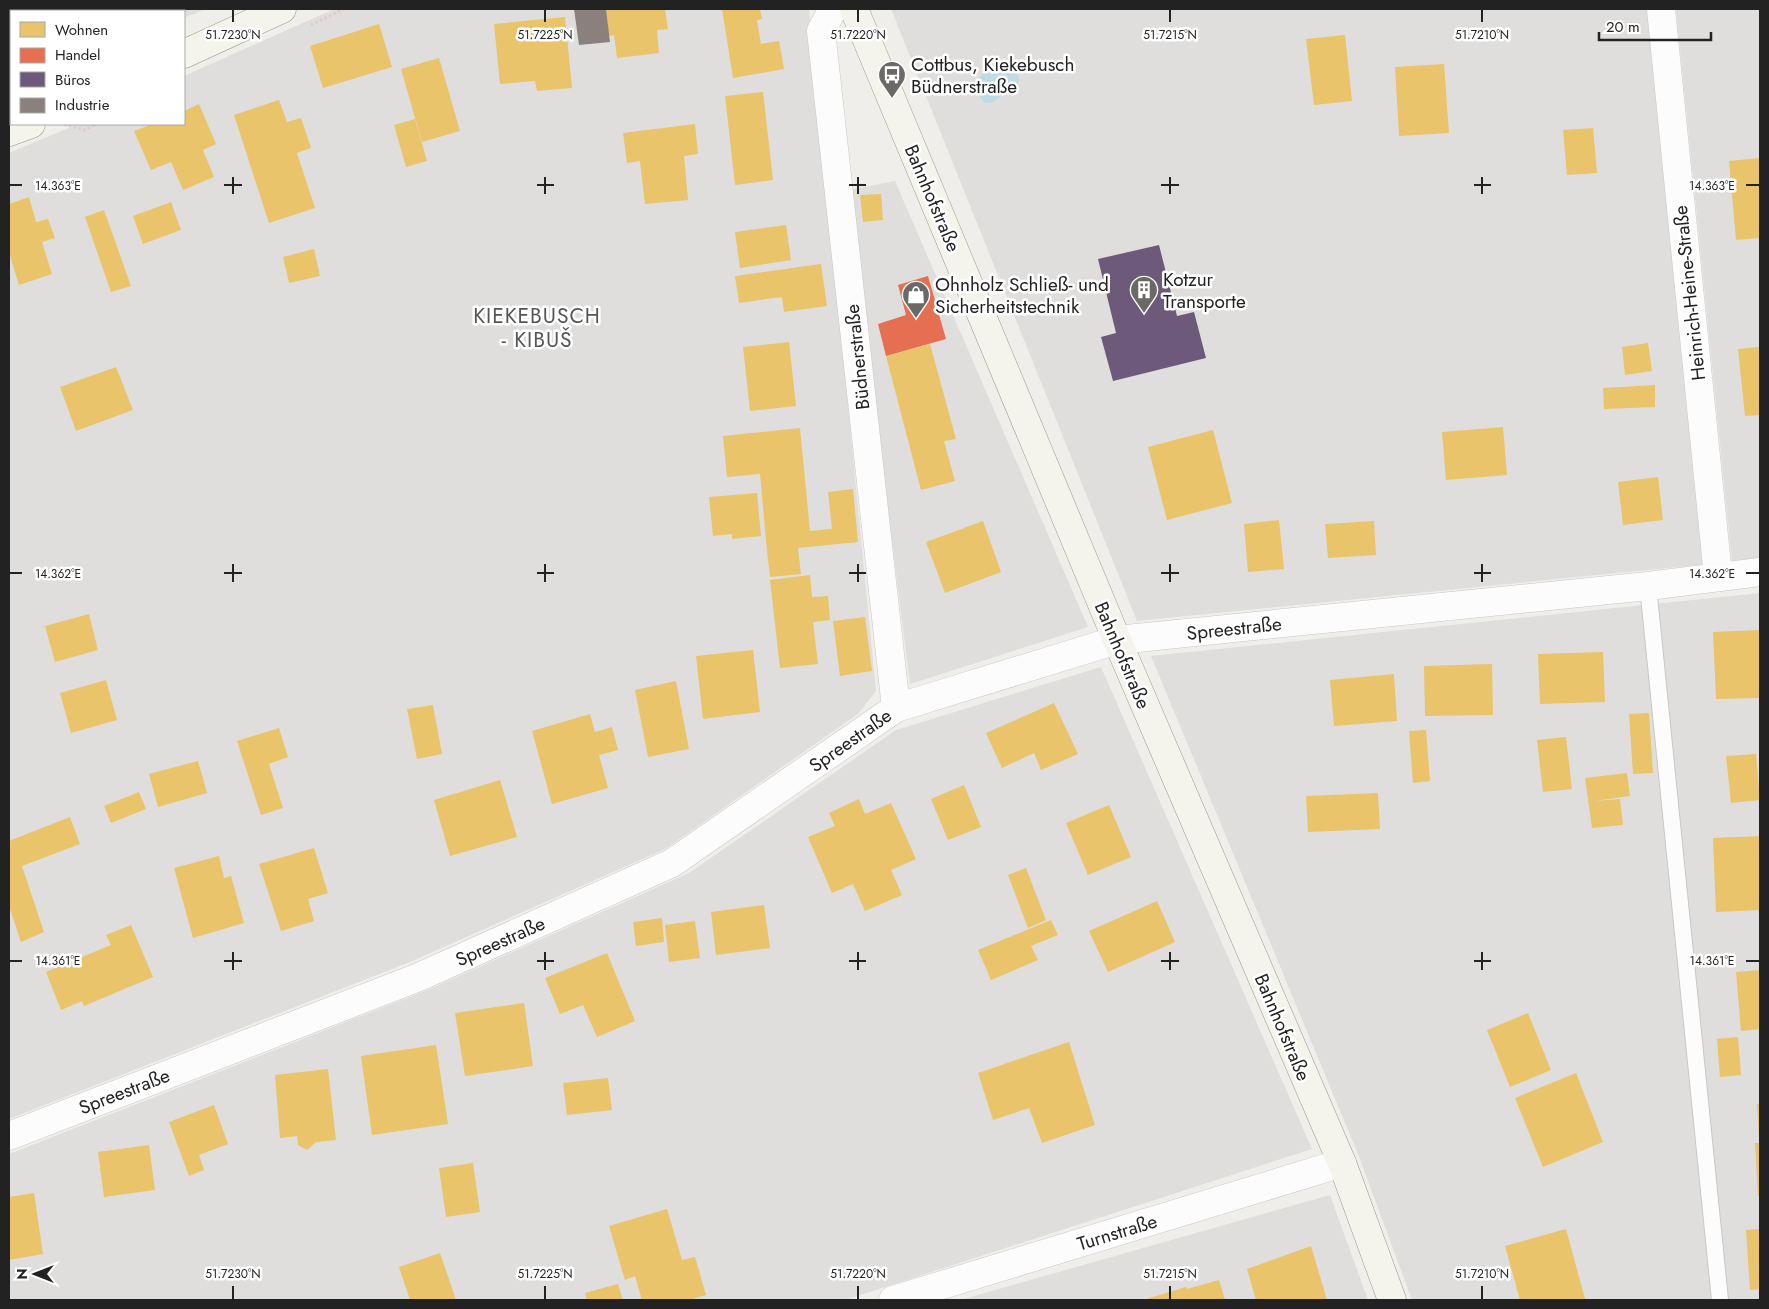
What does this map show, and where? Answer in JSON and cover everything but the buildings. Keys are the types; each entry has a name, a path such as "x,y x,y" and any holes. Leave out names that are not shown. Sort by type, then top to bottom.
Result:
{"main road":[{"path":"185,54 282,9"},
{"name":"Bahnhofstraße","path":"854,9 1117,640 1342,1163 1392,1300"},
{"path":"9,132 28,125"}],"street":[{"name":"Büdnerstraße","path":"833,9 821,31 896,708"},
{"name":"Heinrich-Heine-Straße","path":"1661,9 1718,576"},
{"name":"Spreestraße","path":"9,1136 419,977 672,863 896,708 1117,640 1648,586 1760,572"},
{"name":"Turnstraße","path":"893,1300 1342,1163"}],"lane":[{"path":"1648,586 1720,1300"}],"path":[{"path":"67,125 84,130 96,125"}],"shaded area":[{"path":"9,9 206,9 185,18 185,10 10,10 9,90"},
{"path":"334,9 809,9 876,691 858,714 665,849 410,962 9,1119 9,153 76,125 185,125 185,76"},
{"path":"891,9 1651,9 1708,564 1137,621"},
{"path":"1676,9 1760,9 1760,559 1732,562"},
{"path":"895,181 1088,627 910,684 848,190"},
{"path":"1760,593 1760,1300 1412,1300 1358,1154 1151,656"},
{"path":"1101,667 1312,1149 845,1300 9,1300 9,1154 430,989 689,873 896,730"},
{"path":"1330,1195 1368,1300 960,1300"}],"water":[{"path":"1005,62 1019,77 1018,85 991,103 984,103 974,87 974,81 994,66"}],"place":[{"name":"Cottbus, Kiekebusch Büdnerstraße","path":"892,99"},
{"name":"Kotzur Transporte","path":"1144,314"},
{"name":"Ohnholz Schließ- und Sicherheitstechnik","path":"916,319"}],"district":[{"name":"KIEKEBUSCH - KIBUŠ","path":"537,328"}]}
